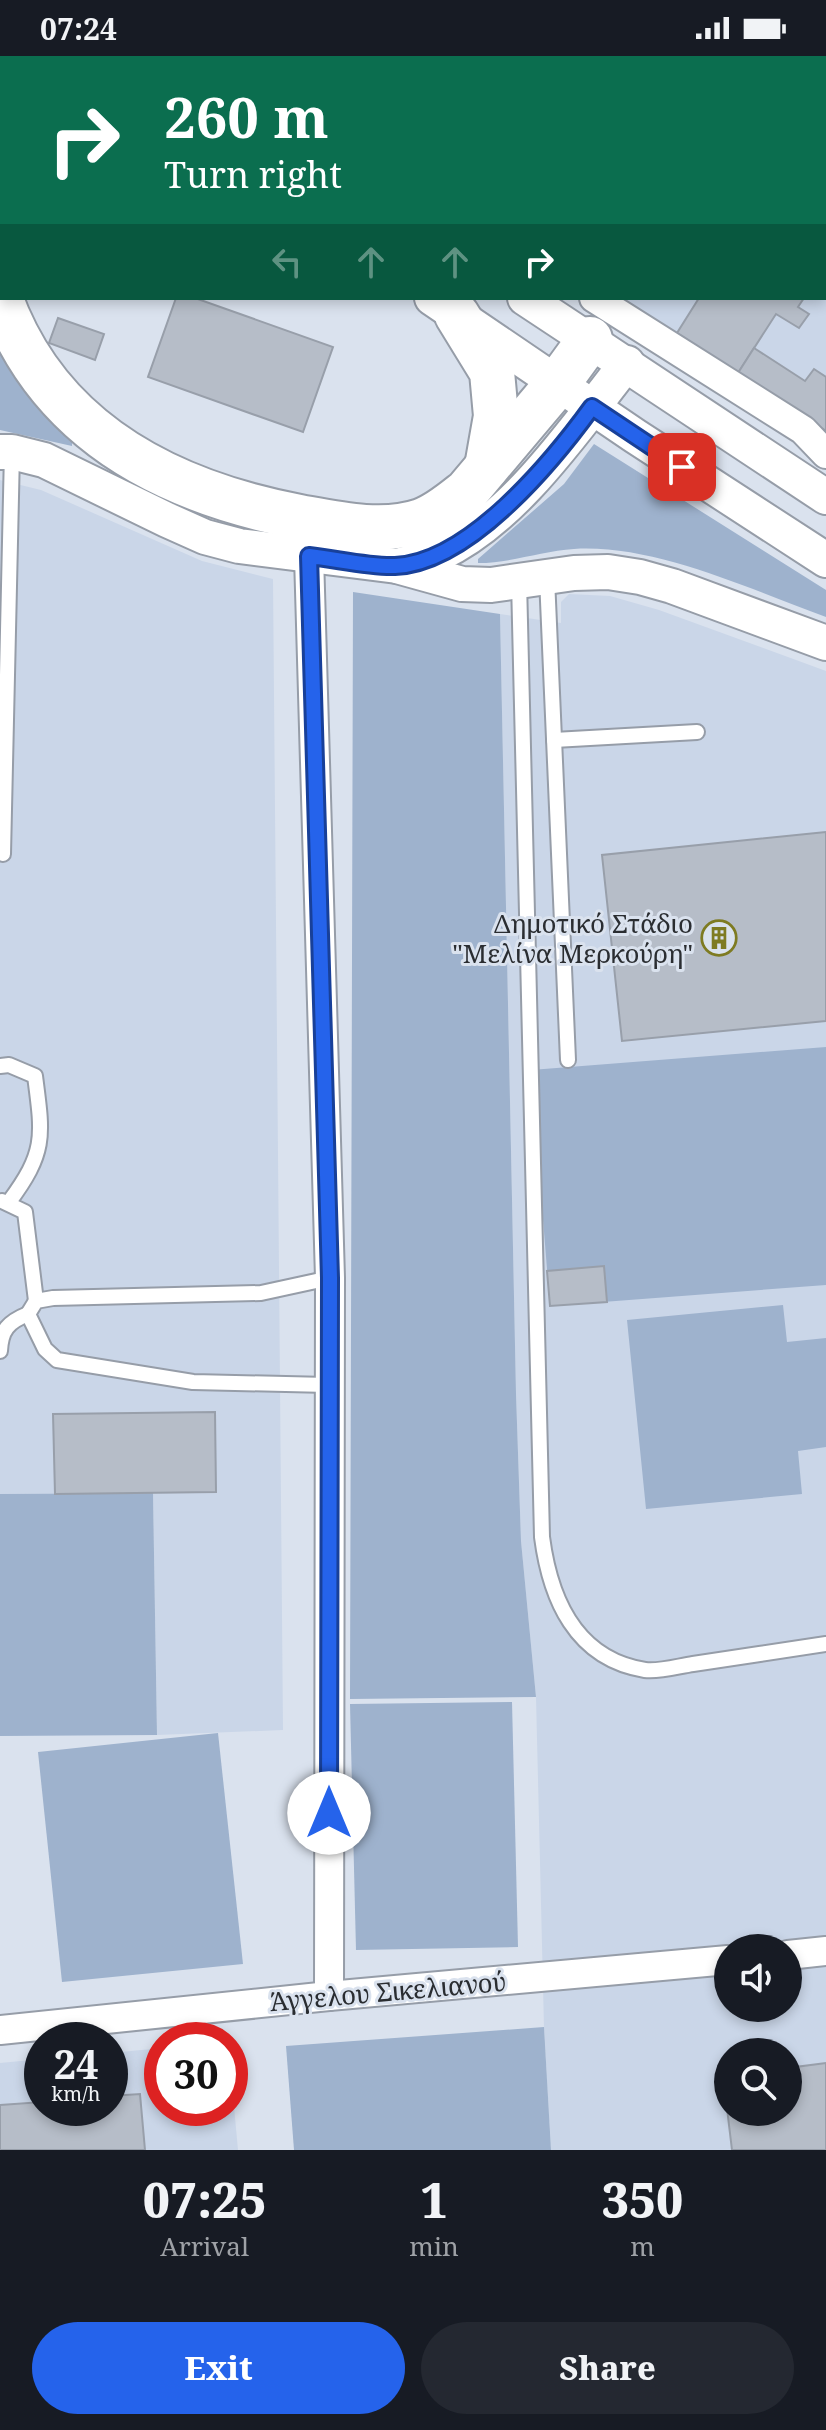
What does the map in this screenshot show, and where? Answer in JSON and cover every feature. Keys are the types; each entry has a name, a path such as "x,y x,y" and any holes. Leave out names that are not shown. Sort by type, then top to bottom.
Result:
{"highway":[{"path":"1,300 27,354 77,416 96,433 148,467 204,492 246,506 373,527 394,527 422,521 449,506 467,491 487,467 575,395 592,319"},
{"path":"445,307 492,372 496,416 487,467"}],"street":[{"path":"531,300 592,319 803,430 826,454"},
{"path":"445,307 826,560"},
{"path":"592,319 627,363 826,497"},
{"path":"397,566 437,555 486,522 555,458 575,395 627,363"},
{"path":"6,452 63,468 205,537 262,550 397,566 462,584 491,585 574,573 608,572 640,577 826,643"},
{"path":"309,556 330,1278 329,1996"},
{"path":"802,1954 826,1951"},
{"name":"Άγγελου Σικελιανού","path":"0,2030 714,1961"}],"lane":[{"path":"3,854 6,452"},
{"path":"533,580 554,740 568,1060"},
{"path":"533,580 542,1537 547,1572 559,1606 580,1637 610,1658 647,1671 826,1644"},
{"path":"554,740 697,732"},
{"path":"0,1066 9,1065 35,1076 40,1110 40,1150 28,1175 4,1202 25,1212 36,1301 28,1314 8,1323 1,1337 0,1351"},
{"path":"36,1301 261,1293 330,1278"},
{"path":"28,1314 45,1349 57,1360 193,1382 328,1385"}],"shaded area":[{"path":"626,300 826,300 826,431"},
{"path":"0,338 51,420 72,441 72,446 0,430"},
{"path":"594,444 826,590 826,617 670,561 605,549 574,549 478,563 478,559 564,484"},
{"path":"0,480 41,490 202,561 273,579 283,1730 157,1735 153,1493 0,1494"},
{"path":"353,592 500,614 516,1394 521,1541 536,1697 350,1699"},
{"path":"569,594 610,596 659,610 826,671 826,2150 551,2150 544,2027 536,1697 521,1541 516,1394 500,614 561,623 561,602"},
{"path":"826,1047 826,1285 550,1306 531,1070"},
{"path":"783,1305 787,1342 826,1338 826,1447 798,1451 802,1494 646,1509 627,1320"},
{"path":"153,1493 157,1735 0,1736 0,1494"},
{"path":"512,1702 518,1947 356,1950 350,1704"},
{"path":"218,1733 243,1964 62,1982 38,1752"},
{"path":"544,2027 551,2150 294,2150 286,2046"},
{"path":"144,2050 144,2126 236,2126 238,2150 0,2150 0,2063 24,2061 24,2126 128,2126 128,2051"}],"building":[{"path":"175,300 201,300 333,347 303,432 148,377"},
{"path":"698,300 803,300 798,307 809,314 799,328 776,314 738,373 677,333"},
{"path":"58,318 104,334 95,360 49,343"},
{"path":"754,348 805,381 814,369 826,377 826,431 738,373"},
{"name":"Δημοτικό Στάδιο \"Μελίνα Μερκούρη\"","path":"826,832 826,1021 622,1041 602,855"},
{"path":"604,1266 607,1302 550,1306 547,1271"},
{"path":"215,1412 216,1492 55,1494 53,1414"},
{"path":"826,2063 826,2150 732,2150 729,2126 802,2126 802,2066"},
{"path":"140,2094 145,2150 0,2150 0,2105 24,2103 24,2126 128,2126 128,2095"}],"place":[{"name":"Δημοτικό Στάδιο \"Μελίνα Μερκούρη\"","path":"719,938"}],"route":[{"path":"329,1813 330,1278 309,556 397,566 437,555 462,541 515,497 555,458 592,407 682,467"}]}
